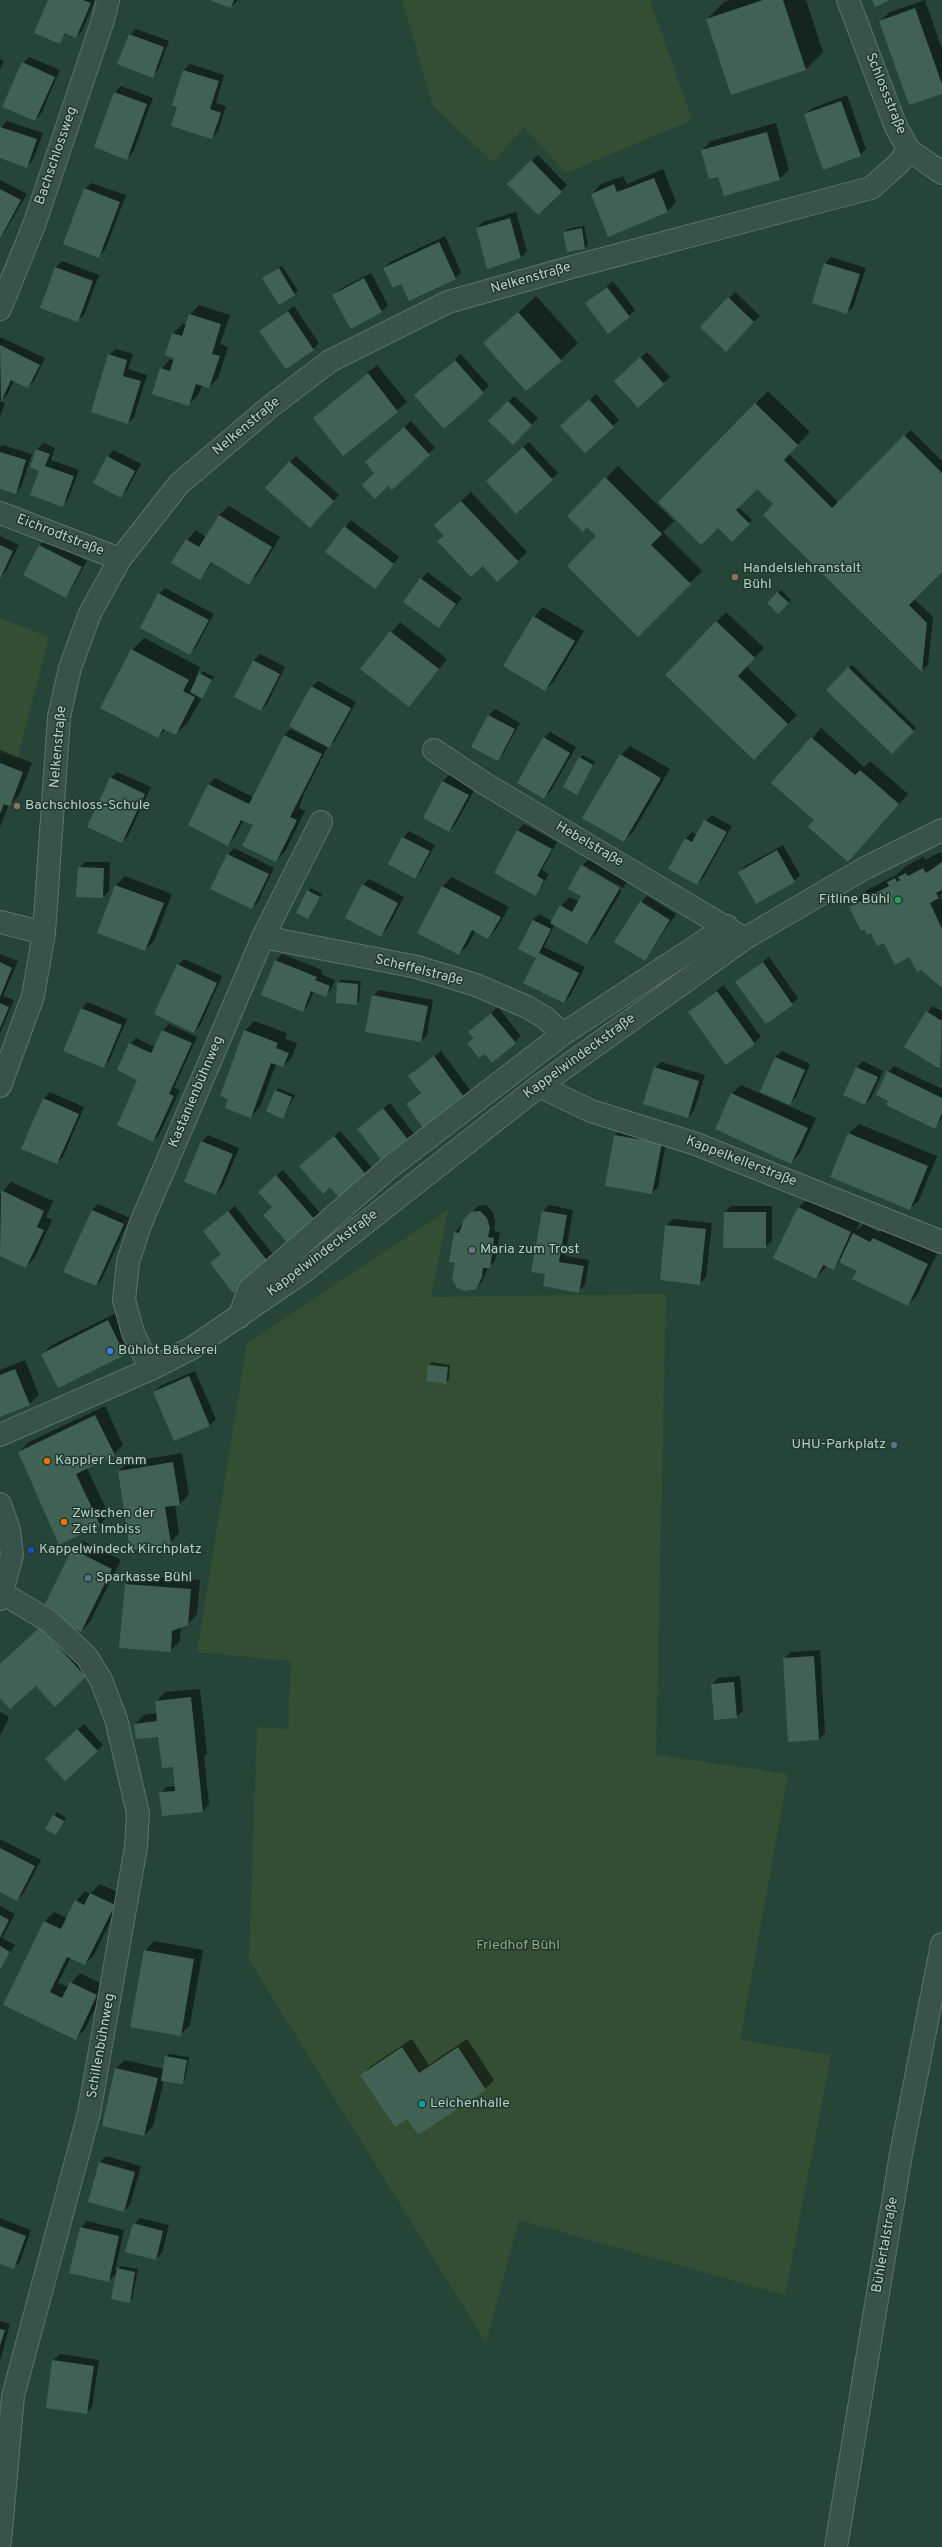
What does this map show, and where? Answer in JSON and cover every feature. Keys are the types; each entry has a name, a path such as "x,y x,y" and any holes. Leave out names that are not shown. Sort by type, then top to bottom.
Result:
{"street":[{"name":"Bachschlossweg","path":"0,309 34,225 103,20 108,0"},
{"name":"Schlossstraße","path":"848,0 896,127 909,150 942,174"},
{"name":"Nelkenstraße","path":"0,1086 33,996 44,933 59,717 70,668 90,613 120,558 179,484 271,406 330,361 448,302 572,267 871,188 898,164 909,150"},
{"name":"Eichrodtstraße","path":"0,513 120,558"},
{"name":"Hebelstraße","path":"434,750 482,782 735,932"},
{"name":"Kastanienbühnweg","path":"151,1369 133,1333 124,1300 128,1262 140,1224 263,937 321,822"},
{"name":"Kappelwindeckstraße","path":"239,1317 249,1290 390,1168 563,1034 735,932 942,830"},
{"path":"0,922 44,933"},
{"name":"Kappelwindeckstraße","path":"0,1435 151,1369 192,1348 239,1317 302,1272 735,932"},
{"name":"Scheffelstraße","path":"263,937 417,967 476,985 527,1007 544,1017 563,1034"},
{"name":"Kappelkellerstraße","path":"539,1086 591,1111 696,1144 942,1242"},
{"path":"0,1504 10,1530 12,1556 1,1596"},
{"name":"Schillenbühnweg","path":"0,2542 7,2393 89,2113 136,1847 138,1813 116,1719 101,1680 87,1657 49,1621 1,1596"},
{"name":"Bühlertalstraße","path":"836,2547 901,2154 942,1944"}],"green space":[{"path":"402,0 650,0 692,120 566,173 524,127 493,162 433,106"},
{"path":"0,618 49,637 17,760 0,753"},
{"name":"Friedhof Bühl","path":"448,1210 431,1297 666,1294 656,1755 788,1774 740,2040 831,2055 785,2295 519,2220 486,2343 249,1960 257,1727 288,1729 291,1661 197,1652 247,1343"}],"building":[{"path":"48,0 83,0 91,3 76,38 65,33 60,44 34,33"},
{"path":"209,0 234,0 231,8"},
{"path":"763,0 783,0 806,70 731,95 706,19"},
{"path":"872,0 890,0 875,7"},
{"path":"915,8 942,84 942,94 909,105 879,21"},
{"path":"129,34 164,47 153,78 117,64"},
{"path":"22,62 55,77 35,121 2,107"},
{"path":"183,70 219,81 210,109 221,113 212,139 171,126 177,107 172,105"},
{"path":"114,92 147,104 127,160 94,147"},
{"path":"841,101 861,156 823,170 804,114"},
{"path":"0,127 37,139 27,168 0,158"},
{"path":"767,132 780,180 724,196 718,177 709,179 701,150"},
{"path":"531,160 562,192 538,215 507,184"},
{"path":"654,178 668,212 608,237 591,194 614,184 617,192"},
{"path":"84,188 120,202 99,258 63,244"},
{"path":"0,189 21,200 0,239"},
{"path":"510,218 521,258 487,269 476,228"},
{"path":"582,228 585,249 567,252 563,232"},
{"path":"439,242 456,279 409,301 401,284 393,288 383,268"},
{"path":"824,263 860,274 847,314 812,303"},
{"path":"55,267 93,281 78,322 40,308"},
{"path":"279,268 295,295 279,305 262,278"},
{"path":"364,278 382,312 351,329 332,295"},
{"path":"607,287 630,317 608,334 585,303"},
{"path":"728,297 754,322 726,352 700,327"},
{"path":"288,311 314,350 286,369 259,331"},
{"path":"518,312 562,361 526,391 483,343"},
{"path":"189,314 221,324 212,354 220,356 209,388 196,384 189,406 152,394 160,368 170,371 174,358 165,355 172,333 182,336"},
{"path":"0,345 40,365 28,388 11,380 1,402"},
{"path":"108,354 127,360 123,376 141,381 128,424 91,412"},
{"path":"640,357 664,384 638,408 614,381"},
{"path":"455,360 484,393 444,429 414,395"},
{"path":"368,373 398,412 343,456 313,418"},
{"path":"589,399 614,427 585,453 560,426"},
{"path":"508,401 532,425 513,445 488,421"},
{"path":"755,403 798,445 784,460 832,508 904,435 942,473 942,572 909,605 927,623 922,672 763,515 773,504 757,489 736,510 750,524 732,542 718,528 701,545 658,502"},
{"path":"404,427 430,455 392,490 388,486 375,499 362,485 374,473 365,462"},
{"path":"523,447 553,480 516,514 486,481"},
{"path":"36,449 50,454 45,466 74,476 63,507 30,495 39,471 30,467"},
{"path":"0,452 26,460 16,494 0,489"},
{"path":"107,456 135,471 121,498 93,483"},
{"path":"289,461 334,501 310,528 265,488"},
{"path":"605,477 662,534 651,545 691,584 638,637 567,566 596,536 587,527 583,532 567,516"},
{"path":"461,501 519,562 497,582 483,566 471,577 437,541 444,536 434,525"},
{"path":"219,515 272,547 249,585 211,562 200,580 171,563 186,539 199,547"},
{"path":"344,526 394,564 375,589 325,552"},
{"path":"0,545 13,551 0,579"},
{"path":"39,545 82,567 66,598 23,575"},
{"path":"420,578 456,604 439,628 403,602"},
{"path":"777,592 789,603 778,614 767,603"},
{"path":"158,593 209,620 190,655 140,628"},
{"path":"533,616 575,641 545,691 503,666"},
{"path":"716,621 755,658 738,676 788,724 754,760 665,675"},
{"path":"390,631 439,669 409,707 360,669"},
{"path":"131,649 189,680 183,691 195,697 176,735 163,729 158,738 100,708"},
{"path":"253,660 280,674 261,711 234,697"},
{"path":"848,667 914,731 892,754 826,690"},
{"path":"199,673 212,680 202,699 190,692"},
{"path":"311,686 351,708 329,748 289,726"},
{"path":"488,715 515,729 498,761 471,747"},
{"path":"284,735 322,754 290,817 297,820 276,862 242,846 253,825 241,820 228,846 188,825 208,784 249,804"},
{"path":"543,737 570,753 544,799 517,783"},
{"path":"811,737 855,775 860,770 899,804 848,862 808,827 814,820 771,783"},
{"path":"620,754 661,778 624,842 582,818"},
{"path":"579,757 593,765 577,795 563,787"},
{"path":"0,763 23,772 10,806 4,804 0,814"},
{"path":"110,777 145,794 122,843 87,827"},
{"path":"442,781 469,795 449,832 423,818"},
{"path":"704,820 727,832 697,885 668,869 685,838 692,842"},
{"path":"517,830 552,849 537,876 544,880 536,896 494,873"},
{"path":"402,837 430,851 415,879 388,864"},
{"path":"777,850 795,882 756,904 738,872"},
{"path":"227,854 269,874 252,909 210,889"},
{"path":"942,862 942,890 936,893 939,898 930,903 942,929 942,988 921,970 917,972 909,957 895,965 884,943 877,946 871,933 867,935 864,929 861,931 849,907 889,886 887,882 895,878 897,882 900,880 898,877 906,873 908,876 923,868 926,873"},
{"path":"581,865 620,888 587,944 550,923 560,905 572,912 581,896 568,889"},
{"path":"78,867 104,868 103,898 76,897"},
{"path":"362,884 398,903 381,937 345,918"},
{"path":"115,885 164,903 145,951 97,933"},
{"path":"442,886 501,917 488,939 472,930 459,955 417,933"},
{"path":"307,890 320,897 308,919 296,913"},
{"path":"640,901 670,920 645,961 614,942"},
{"path":"533,920 551,929 539,953 579,973 564,1003 523,983 536,958 518,949"},
{"path":"275,960 317,977 315,980 330,986 326,997 311,991 303,1012 261,995"},
{"path":"0,962 12,968 0,997"},
{"path":"763,962 793,1005 766,1024 735,982"},
{"path":"177,964 217,983 194,1033 154,1014"},
{"path":"337,982 358,984 357,1005 336,1003"},
{"path":"717,991 755,1044 726,1065 688,1012"},
{"path":"372,995 428,1006 421,1042 365,1032"},
{"path":"0,1003 9,1007 0,1028"},
{"path":"81,1008 122,1025 104,1068 63,1051"},
{"path":"926,1011 942,1021 940,1069 904,1047"},
{"path":"491,1013 516,1043 492,1063 485,1054 479,1058 467,1043 474,1038 468,1032"},
{"path":"162,1030 192,1043 169,1094 174,1096 153,1142 117,1125 137,1080 117,1070 129,1043 151,1053"},
{"path":"244,1030 278,1043 276,1048 289,1053 283,1067 271,1063 251,1118 225,1108 228,1099 220,1096"},
{"path":"434,1056 464,1097 423,1128 406,1104 421,1093 408,1076"},
{"path":"775,1057 805,1070 790,1105 760,1092"},
{"path":"654,1067 699,1081 688,1118 643,1104"},
{"path":"856,1067 878,1077 865,1105 843,1095"},
{"path":"887,1071 942,1098 942,1113 935,1129 886,1105 888,1101 876,1095"},
{"path":"275,1090 292,1097 283,1119 266,1111"},
{"path":"731,1093 808,1128 791,1164 715,1129"},
{"path":"43,1098 79,1114 57,1164 21,1149"},
{"path":"383,1108 410,1142 384,1163 357,1129"},
{"path":"848,1133 928,1166 910,1210 830,1177"},
{"path":"614,1135 662,1143 652,1194 605,1186"},
{"path":"334,1136 368,1177 341,1200 330,1187 323,1194 299,1166"},
{"path":"201,1141 233,1154 216,1195 184,1182"},
{"path":"276,1175 317,1222 290,1246 263,1215 272,1207 258,1192"},
{"path":"1,1190 44,1211 37,1227 44,1230 26,1268 0,1256"},
{"path":"798,1207 851,1232 834,1270 823,1265 816,1279 773,1258"},
{"path":"92,1210 124,1224 96,1286 63,1272"},
{"path":"228,1211 270,1264 233,1293 210,1263 221,1254 203,1231"},
{"name":"Maria zum Trost","path":"480,1211 487,1218 490,1228 488,1237 494,1238 490,1268 483,1268 482,1277 476,1289 465,1291 457,1288 452,1279 455,1263 449,1262 454,1232 459,1233 464,1219 471,1212"},
{"path":"542,1211 567,1215 559,1262 584,1266 579,1293 543,1286 545,1274 531,1272"},
{"path":"724,1212 766,1212 766,1248 723,1248"},
{"path":"665,1225 706,1229 700,1285 660,1280"},
{"path":"853,1233 870,1242 873,1238 928,1264 908,1306 852,1279 857,1271 839,1262"},
{"path":"108,1320 125,1355 58,1388 41,1354"},
{"path":"428,1365 448,1367 446,1384 426,1381"},
{"path":"15,1369 30,1405 0,1417 0,1375"},
{"path":"189,1376 210,1426 174,1441 153,1392"},
{"path":"95,1415 115,1455 76,1474 100,1525 59,1545 18,1452"},
{"path":"173,1462 180,1505 165,1507 171,1544 130,1550 118,1471"},
{"path":"72,1549 112,1569 81,1632 41,1612"},
{"path":"125,1584 191,1589 188,1625 172,1631 171,1652 119,1648"},
{"path":"40,1627 86,1677 55,1707 36,1686 10,1709 0,1698 0,1664"},
{"path":"814,1656 819,1740 788,1742 783,1658"},
{"path":"734,1682 737,1718 714,1720 711,1684"},
{"path":"191,1697 203,1812 162,1816 159,1792 175,1791 173,1767 162,1768 158,1737 136,1739 134,1724 157,1721 155,1701"},
{"path":"77,1729 98,1751 65,1781 45,1759"},
{"path":"53,1815 64,1821 56,1835 45,1829"},
{"path":"0,1848 35,1866 17,1901 0,1892"},
{"path":"90,1893 115,1905 85,1965 67,1957 50,1992 62,1998 70,1982 97,1995 76,2040 3,2005 44,1921 61,1929 75,1900 84,1905"},
{"path":"0,1915 9,1920 0,1938"},
{"path":"0,1946 10,1952 0,1970"},
{"path":"144,1950 194,1959 181,2036 130,2027"},
{"name":"Leichenhalle","path":"402,2047 419,2073 458,2047 486,2090 418,2135 407,2119 395,2127 360,2075"},
{"path":"165,2056 187,2060 183,2084 161,2081"},
{"path":"115,2068 158,2078 144,2136 102,2126"},
{"path":"99,2162 135,2172 124,2212 88,2202"},
{"path":"133,2223 163,2231 156,2260 125,2252"},
{"path":"0,2226 26,2236 14,2269 0,2264"},
{"path":"80,2227 119,2236 109,2282 69,2273"},
{"path":"117,2268 135,2272 130,2303 111,2299"},
{"path":"0,2329 5,2330 0,2346"},
{"path":"52,2360 94,2366 87,2414 46,2408"}],"place":[{"name":"Handelslehranstalt Bühl","path":"735,577"},
{"name":"Bachschloss-Schule","path":"17,806"},
{"name":"Fitline Bühl","path":"898,900"},
{"name":"Maria zum Trost","path":"472,1250"},
{"name":"Bühlot Bäckerei","path":"110,1351"},
{"name":"UHU-Parkplatz","path":"894,1445"},
{"name":"Kappler Lamm","path":"47,1461"},
{"name":"Zwischen der Zeit Imbiss","path":"64,1522"},
{"name":"Kappelwindeck Kirchplatz","path":"31,1550"},
{"name":"Sparkasse Bühl","path":"88,1578"},
{"name":"Leichenhalle","path":"422,2104"}]}
